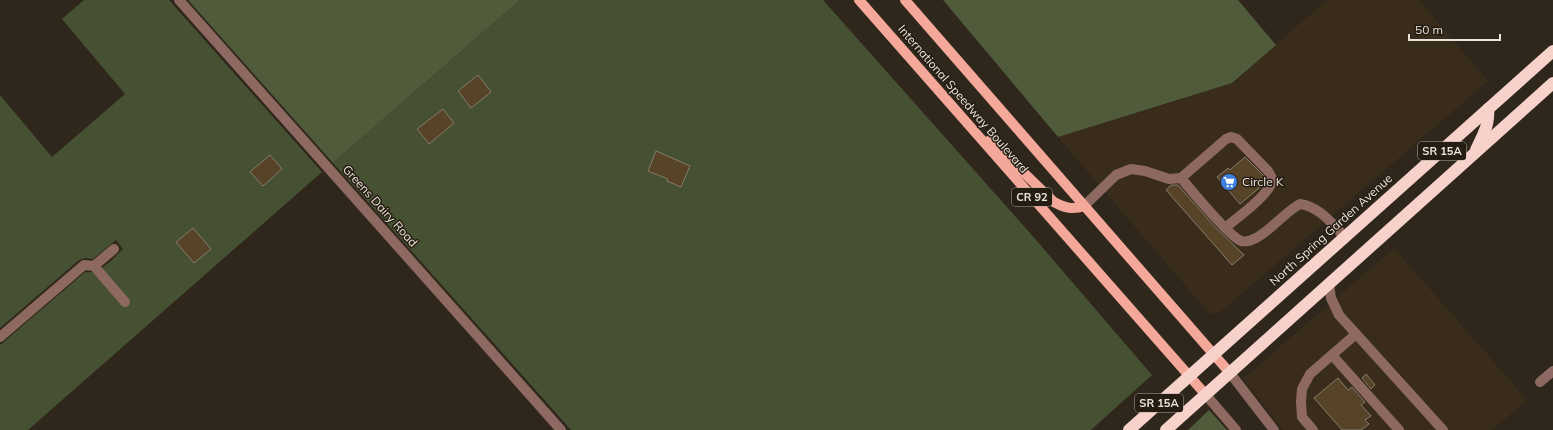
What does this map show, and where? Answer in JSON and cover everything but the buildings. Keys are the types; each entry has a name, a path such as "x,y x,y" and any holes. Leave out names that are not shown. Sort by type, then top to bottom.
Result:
{"highway":[{"name":"North Spring Garden Avenue","path":"1128,430 1553,51"},
{"name":"SR 15A","path":"1166,430 1553,84"},
{"path":"1475,153 1486,127 1489,116 1488,109"}],"main road":[{"name":"International Speedway Boulevard","path":"859,0 1206,395"},
{"name":"International Speedway Boulevard","path":"905,0 1230,373"},
{"path":"938,90 1054,202 1067,208 1084,206"}],"street":[{"name":"Greens Dairy Road","path":"179,0 562,430"},
{"path":"1084,206 1116,175 1131,169 1144,171 1169,179 1181,178 1231,136 1237,138 1268,172 1273,180 1271,186 1265,194 1225,228"},
{"path":"1181,178 1225,228 1240,240 1247,241 1256,238 1300,204 1310,206 1323,214 1345,237"},
{"path":"94,266 114,249"},
{"path":"0,337 84,265 94,266 125,302"},
{"path":"1329,284 1331,298 1339,315 1443,430"},
{"path":"1313,430 1302,417 1300,402 1302,389 1310,374 1356,334"},
{"path":"1332,355 1399,430"},
{"path":"1540,382 1553,371"},
{"path":"1230,373 1274,430"},
{"path":"1206,395 1236,430"}],"shaded area":[{"path":"1327,0 1419,0 1488,81 1218,314 1209,313 1058,137 1232,83"},
{"path":"1394,248 1527,400 1492,430 1283,430 1243,379"}],"green space":[{"path":"84,0 169,0 322,172 28,430 0,430 0,345 85,272 96,271 101,268 123,249 116,240 93,259 85,258 79,260 0,328 0,95 52,157 125,94 62,19"},
{"path":"188,0 520,0 333,163"},
{"path":"520,0 823,0 1037,241 1152,375 1091,430 571,430 333,163"},
{"path":"943,0 1238,0 1276,45 1232,83 1058,137"},
{"path":"1209,410 1227,430 1188,430"}],"place":[{"name":"Circle K","path":"1229,182"}]}
